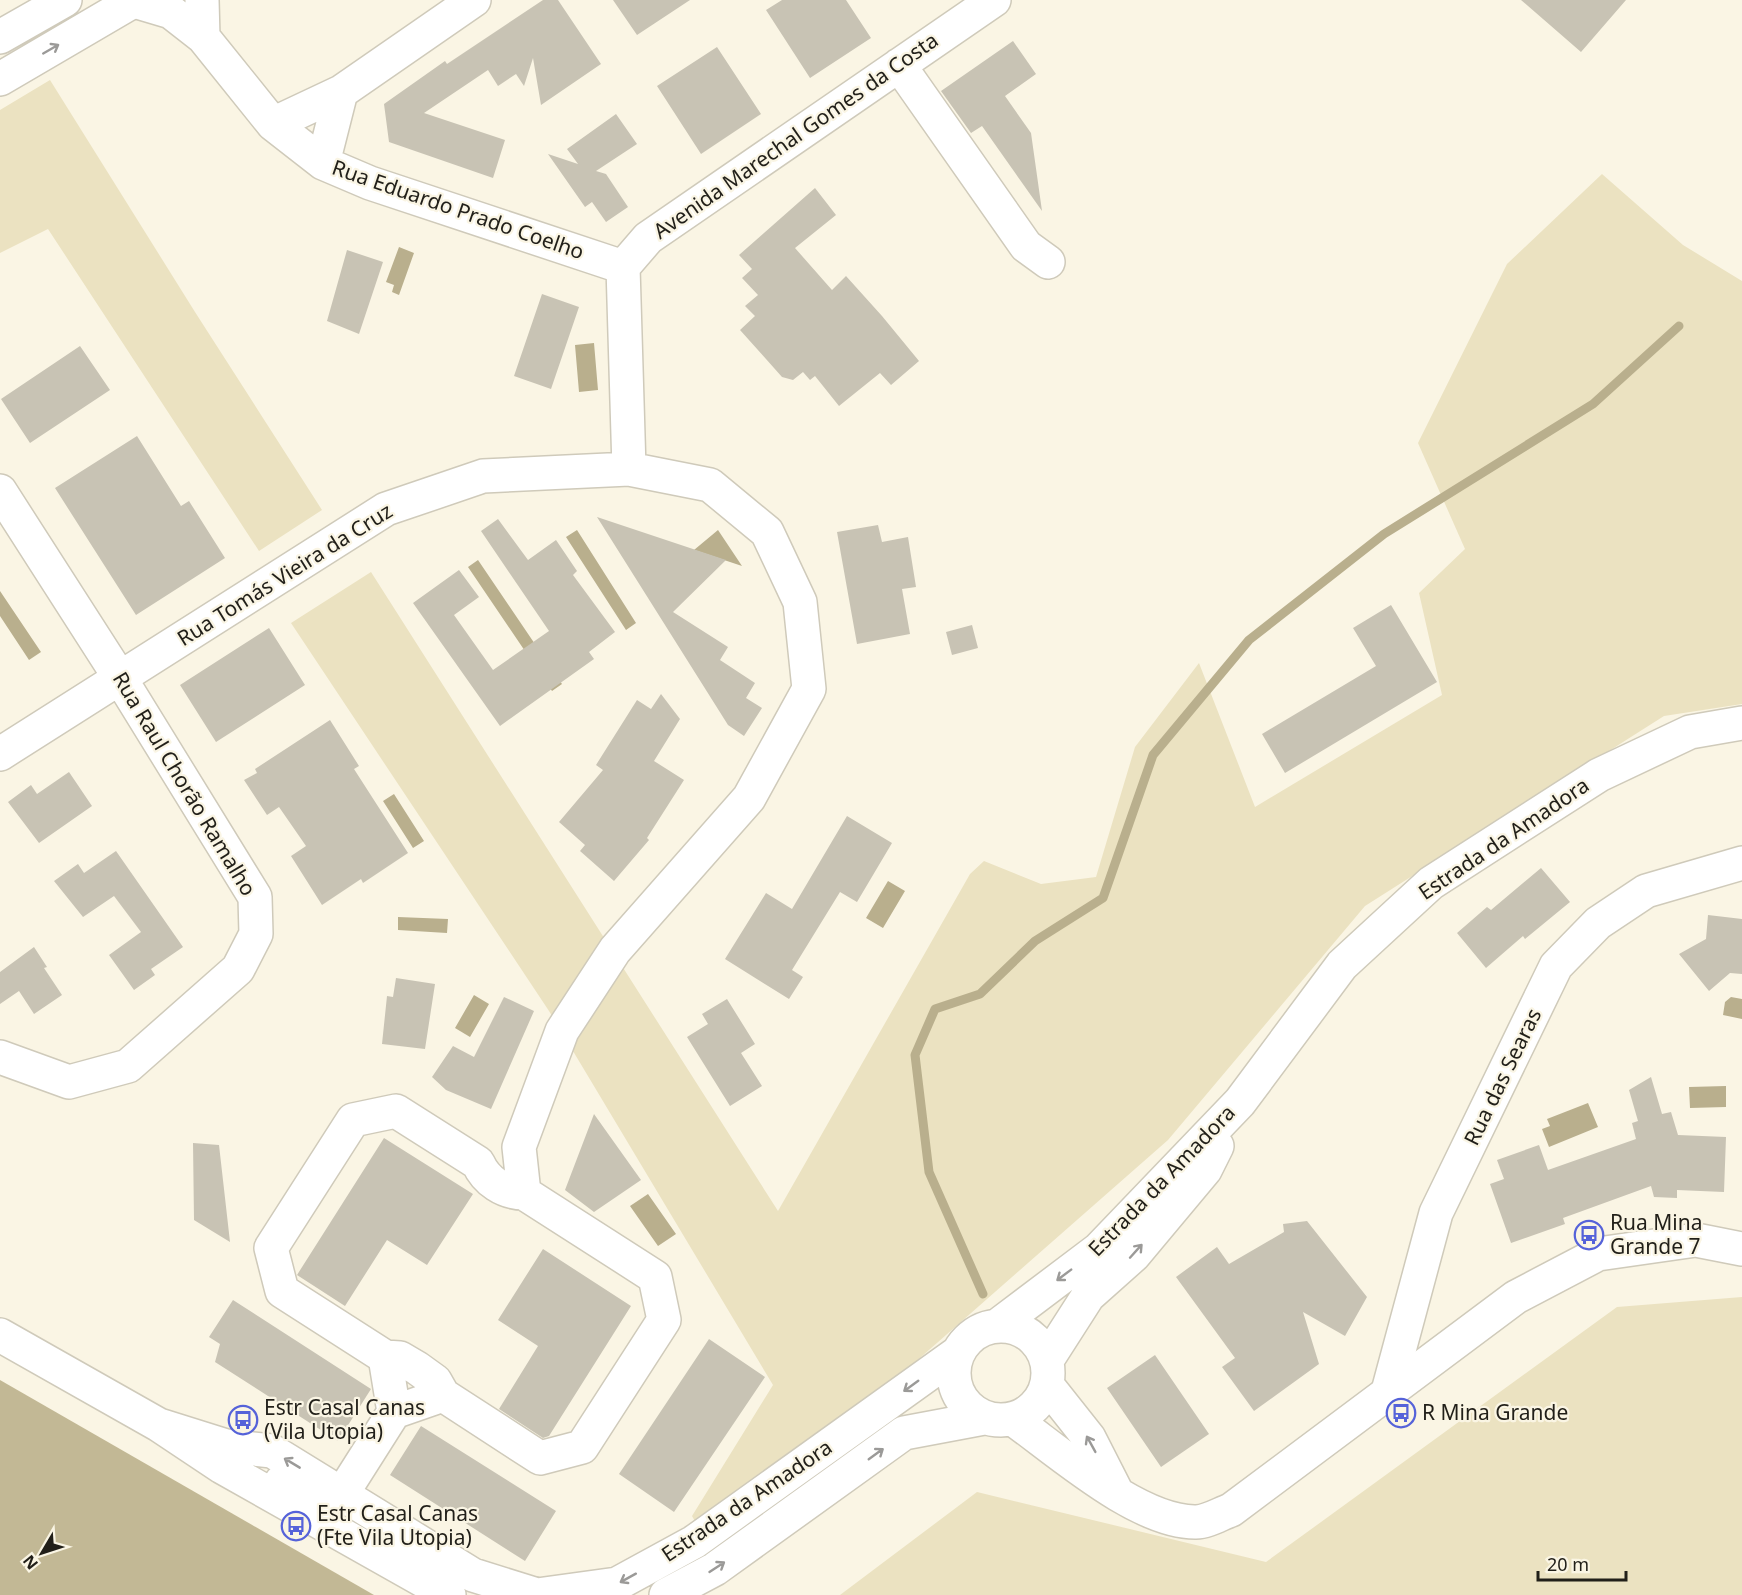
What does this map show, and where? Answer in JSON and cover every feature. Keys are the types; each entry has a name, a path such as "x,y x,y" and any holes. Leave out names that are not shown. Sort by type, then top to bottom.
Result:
{"street":[{"path":"0,38 65,0"},
{"path":"0,79 135,0"},
{"name":"Rua Eduardo Prado Coelho","path":"135,0 171,12 203,37 273,124 322,163 370,183 623,267"},
{"path":"202,0 203,37"},
{"path":"273,124 341,92 474,0"},
{"name":"Avenida Marechal Gomes da Costa","path":"623,267 648,238 994,0"},
{"path":"899,65 1026,246 1048,262"},
{"path":"322,163 341,92"},
{"path":"623,267 629,469"},
{"name":"Rua Tomás Vieira da Cruz","path":"0,754 386,509 483,476 629,469 710,485 767,531 800,602 808,689 749,798 615,950 562,1031 519,1147"},
{"name":"Rua Raul Chorão Ramalho","path":"0,491 120,678 255,897 256,934 238,969 128,1066 69,1082 0,1057"},
{"name":"Estrada da Amadora","path":"997,1326 1099,1249 1240,1102 1342,965 1431,884 1599,775 1690,732 1742,723"},
{"name":"Rua das Searas","path":"1387,1395 1436,1213 1556,966 1598,923 1646,891 1742,863"},
{"name":"Estrada da Amadora","path":"1047,1372 1088,1296 1134,1255 1204,1170 1240,1102"},
{"path":"396,1111 478,1163 484,1175 511,1193 524,1193 656,1277 664,1320 582,1448 540,1458 443,1395 435,1380 417,1368 400,1358 385,1357 282,1291 271,1248 353,1120 396,1111"},
{"path":"478,1163 519,1147 524,1193"},
{"path":"1118,1496 1089,1438 1047,1372 1040,1346 1028,1334 1014,1327 997,1326 981,1330 968,1339 958,1352 954,1367 955,1383 961,1397 971,1409 998,1418 1118,1496 1170,1520 1198,1522 1231,1510 1516,1297 1598,1254 1696,1240 1742,1249"},
{"name":"Estrada da Amadora","path":"0,1335 159,1425 222,1467 449,1595"},
{"name":"Estrada da Amadora","path":"159,1425 226,1446 272,1451 473,1575 537,1595 617,1584 694,1542 958,1352"},
{"path":"385,1357 394,1412"},
{"path":"998,1418 1025,1414 1035,1407 1042,1396 1047,1372"},
{"path":"248,1482 279,1481 319,1503 342,1494 394,1412 443,1395"},
{"name":"Estrada da Amadora","path":"666,1595 715,1569 904,1433 998,1418"},
{"path":"342,1494 349,1521 381,1539 399,1567"}],"shaded area":[{"path":"50,80 322,510 259,551 48,229 0,253 0,110"},
{"path":"1602,174 1683,245 1742,281 1742,704 1664,716 1365,906 1168,1140 888,1386 696,1523 692,1516 773,1385 549,1011 291,623 371,572 778,1211 970,874 984,861 1041,884 1096,877 1135,747 1199,663 1255,807 1442,695 1419,593 1465,549 1418,443 1507,264"},
{"path":"399,247 414,253 399,295 392,292 394,285 386,282"},
{"path":"594,343 598,390 579,392 575,345"},
{"path":"577,530 636,623 626,630 566,537"},
{"path":"718,530 742,566 694,550"},
{"path":"478,560 562,684 552,691 468,567"},
{"path":"0,591 41,652 29,660 0,616"},
{"path":"394,794 424,841 413,848 383,801"},
{"path":"888,881 905,891 883,928 866,918"},
{"path":"398,917 448,919 447,933 398,930"},
{"path":"474,995 489,1004 470,1037 455,1028"},
{"path":"1731,997 1742,999 1742,1019 1723,1015 1725,1002"},
{"path":"1726,1086 1726,1107 1690,1108 1689,1087"},
{"path":"1588,1103 1598,1127 1549,1147 1542,1129 1550,1126 1547,1119"},
{"path":"648,1194 676,1234 658,1246 630,1206"},
{"path":"1742,1297 1742,1595 840,1595 977,1492 1266,1562 1617,1307"},
{"path":"0,1380 374,1595 0,1595"}],"building":[{"path":"543,0 558,0 601,64 541,105 533,58 524,86 516,74 498,86 488,70 424,113 505,140 493,178 389,142 384,104 445,61 447,64"},
{"path":"613,0 690,0 637,35"},
{"path":"782,0 846,0 871,38 810,78 766,10"},
{"path":"1521,0 1626,0 1581,52"},
{"path":"1013,41 1036,74 1005,96 1031,133 1042,211 982,126 971,133 941,91"},
{"path":"717,47 761,114 701,154 657,86"},
{"path":"616,114 637,144 596,171 606,174 628,207 606,222 592,202 585,207 548,154 578,164 567,149"},
{"path":"815,188 836,215 795,248 832,290 846,276 919,361 891,385 880,373 839,406 815,376 810,380 803,372 793,380 782,377 740,330 755,316 745,306 758,295 742,278 752,269 739,255"},
{"path":"347,250 383,262 359,334 327,321"},
{"path":"542,294 579,307 551,389 514,376"},
{"path":"80,346 110,390 30,443 1,399"},
{"path":"137,436 181,506 189,501 225,558 136,615 55,488"},
{"path":"597,517 726,560 673,612 728,647 720,660 755,683 746,698 762,708 744,736 728,725"},
{"path":"498,519 528,560 556,540 577,571 573,575 615,632 589,652 594,659 500,726 413,603 459,570 479,597 454,615 493,670 549,631 481,531"},
{"path":"878,525 882,542 908,537 916,587 902,589 910,634 857,644 837,532"},
{"path":"1391,605 1437,682 1285,773 1262,734 1376,666 1353,628"},
{"path":"972,625 978,648 952,655 946,632"},
{"path":"269,628 305,685 216,742 180,685"},
{"path":"661,694 680,719 654,761 684,780 647,838 649,840 614,881 580,851 585,845 559,822 603,770 596,765 637,700 651,709"},
{"path":"330,720 359,766 354,769 408,853 363,883 361,879 322,905 291,856 306,846 279,807 267,815 244,780 257,773 255,769"},
{"path":"69,772 92,806 39,843 8,802 31,785 37,794"},
{"path":"847,816 892,843 857,902 840,892 792,970 803,977 789,999 725,959 766,893 792,909"},
{"path":"116,851 183,947 151,969 155,975 134,990 109,955 141,932 114,896 83,917 54,881 78,864 84,873"},
{"path":"1541,868 1570,902 1525,939 1523,936 1486,968 1457,933 1487,907 1491,910"},
{"path":"1708,915 1742,919 1742,974 1730,973 1709,991 1679,954 1706,939"},
{"path":"34,947 47,967 44,968 62,995 34,1014 19,991 0,1004 0,972"},
{"path":"396,978 435,984 425,1049 382,1044 387,996 393,997"},
{"path":"504,997 534,1011 491,1109 446,1090 432,1077 453,1046 474,1057"},
{"path":"727,999 755,1044 741,1053 762,1086 730,1106 687,1037 708,1024 702,1014"},
{"path":"1651,1077 1662,1114 1671,1112 1678,1135 1726,1137 1724,1192 1677,1190 1677,1198 1654,1197 1651,1186 1563,1218 1565,1224 1511,1243 1490,1184 1504,1179 1497,1160 1539,1145 1548,1170 1636,1139 1632,1123 1638,1121 1629,1090"},
{"path":"594,1114 641,1180 594,1212 565,1190"},
{"path":"384,1138 473,1194 427,1265 387,1240 345,1306 297,1275"},
{"path":"193,1143 219,1145 230,1242 194,1220"},
{"path":"1307,1221 1367,1297 1345,1336 1303,1312 1319,1364 1254,1411 1222,1367 1235,1358 1176,1277 1217,1247 1229,1264 1284,1232 1283,1224"},
{"path":"543,1249 631,1306 549,1436 543,1438 499,1409 538,1346 498,1320"},
{"path":"233,1300 371,1389 338,1441 215,1362 220,1344 209,1337"},
{"path":"709,1339 765,1377 674,1512 619,1474"},
{"path":"1155,1355 1209,1434 1161,1467 1107,1388"},
{"path":"421,1426 556,1511 525,1561 390,1475"}],"waterway":[{"path":"983,1294 929,1172 915,1055 935,1009 980,994 1035,941 1103,898 1153,755 1249,640 1384,534 1593,404 1679,326"}],"place":[{"name":"Rua Mina Grande 7","path":"1589,1235"},
{"name":"R Mina Grande","path":"1401,1413"},
{"name":"Estr Casal Canas (Vila Utopia)","path":"243,1420"},
{"name":"Estr Casal Canas (Fte Vila Utopia)","path":"296,1526"}]}
